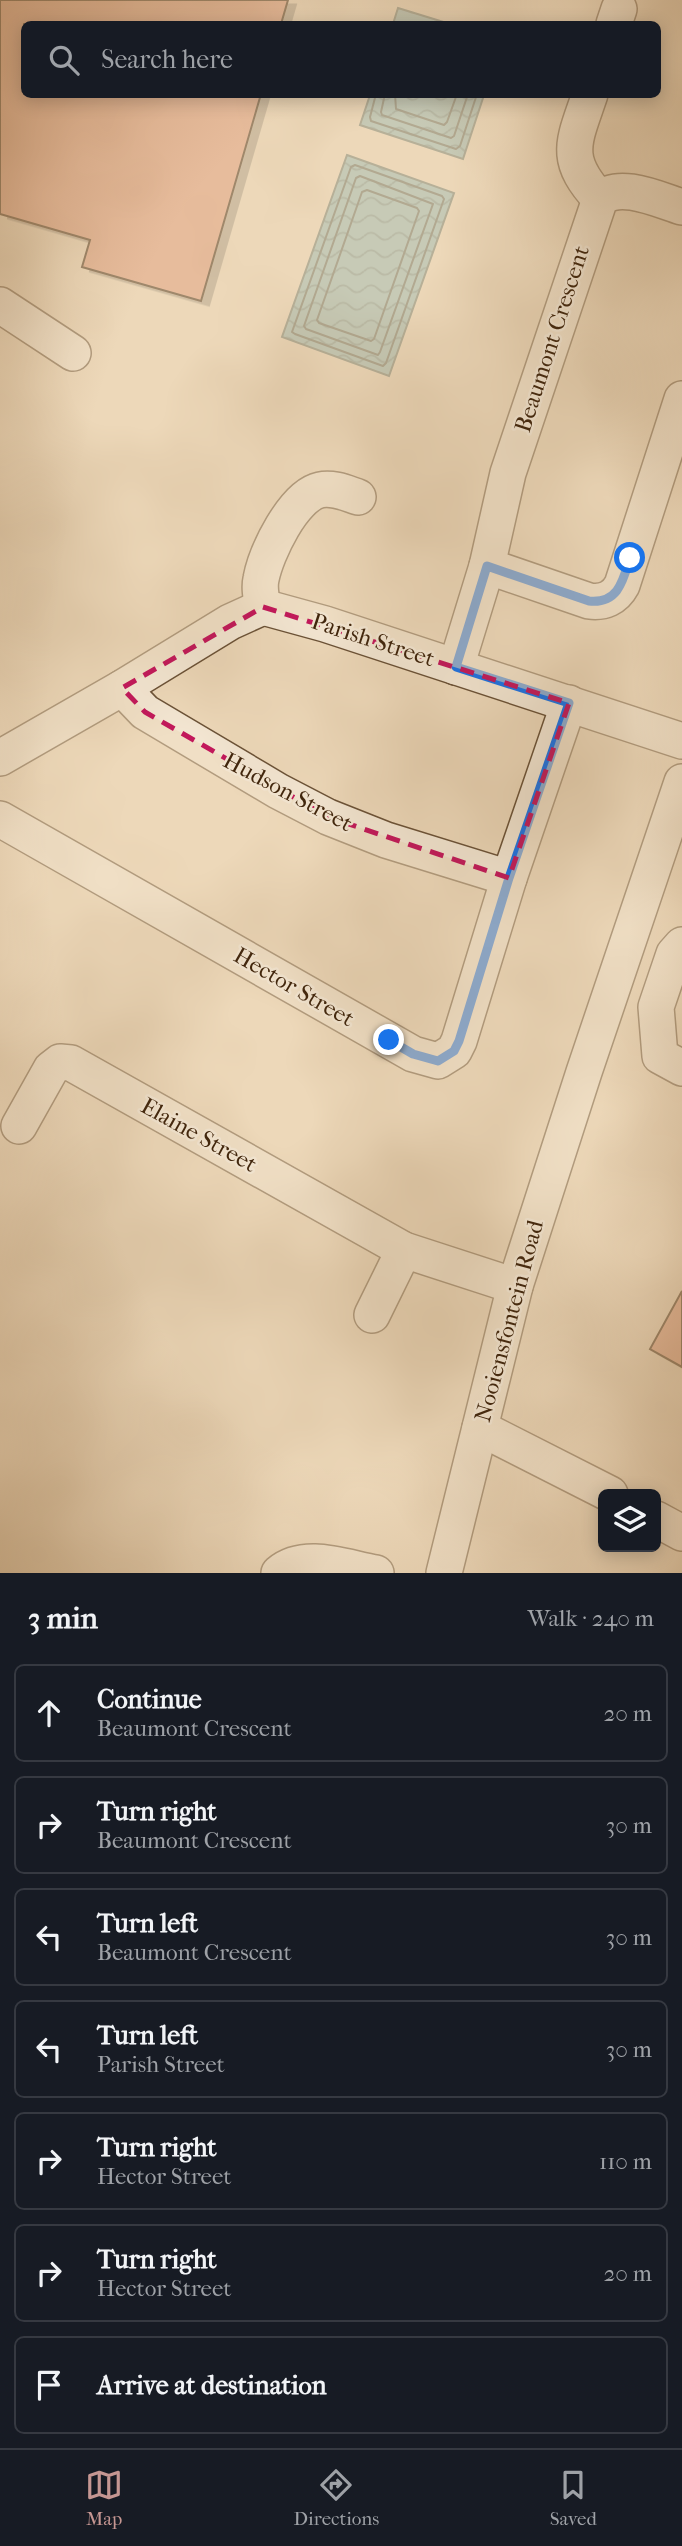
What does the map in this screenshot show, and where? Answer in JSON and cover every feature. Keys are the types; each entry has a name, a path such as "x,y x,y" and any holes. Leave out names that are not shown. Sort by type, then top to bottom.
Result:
{"street":[{"path":"589,98 575,138 574,156 586,184 600,199 607,193 624,191 682,207"},
{"name":"Beaumont Crescent","path":"456,667 487,566 508,473 600,199"},
{"path":"0,305 73,353"},
{"path":"487,566 589,601 599,602 614,596 622,584 682,399"},
{"path":"0,758 230,622 263,607 261,576 269,555 295,507 311,493 321,490 331,489 358,497"},
{"name":"Parish Street","path":"263,607 325,624 682,741"},
{"name":"Hudson Street","path":"122,688 145,712 278,791 328,817 386,839 509,878"},
{"name":"Hector Street","path":"0,819 413,1054 438,1061 454,1051 459,1041 509,878 569,703"},
{"name":"Nooiensfontein Road","path":"444,1573 515,1286 584,1072 616,934 633,887 663,838 682,782"},
{"path":"682,944 674,954 656,1007 660,1056 682,1068"},
{"name":"Elaine Street","path":"19,1126 51,1069 60,1062 71,1063 404,1250 515,1286"},
{"path":"372,1315 404,1250"},
{"path":"480,1428 600,1489"},
{"path":"661,1522 682,1533"},
{"path":"279,1573 288,1566 308,1561 376,1573"}],"highlighted area":[{"path":"263,607 569,703 509,878 328,817 145,712 122,688"}],"water":[{"path":"398,8 440,21 394,21"},
{"path":"369,98 483,98 463,159 360,125"},
{"path":"347,155 454,193 389,376 282,337"}],"building":[{"path":"0,0 288,0 282,21 21,21 21,98 260,98 201,301 82,267 90,240 0,214"},
{"path":"682,1291 682,1367 650,1349"}],"route":[{"path":"389,1040 426,1060 438,1061 454,1051 569,703 456,667 487,566 589,601 599,602 608,600 618,591 630,558"}]}
